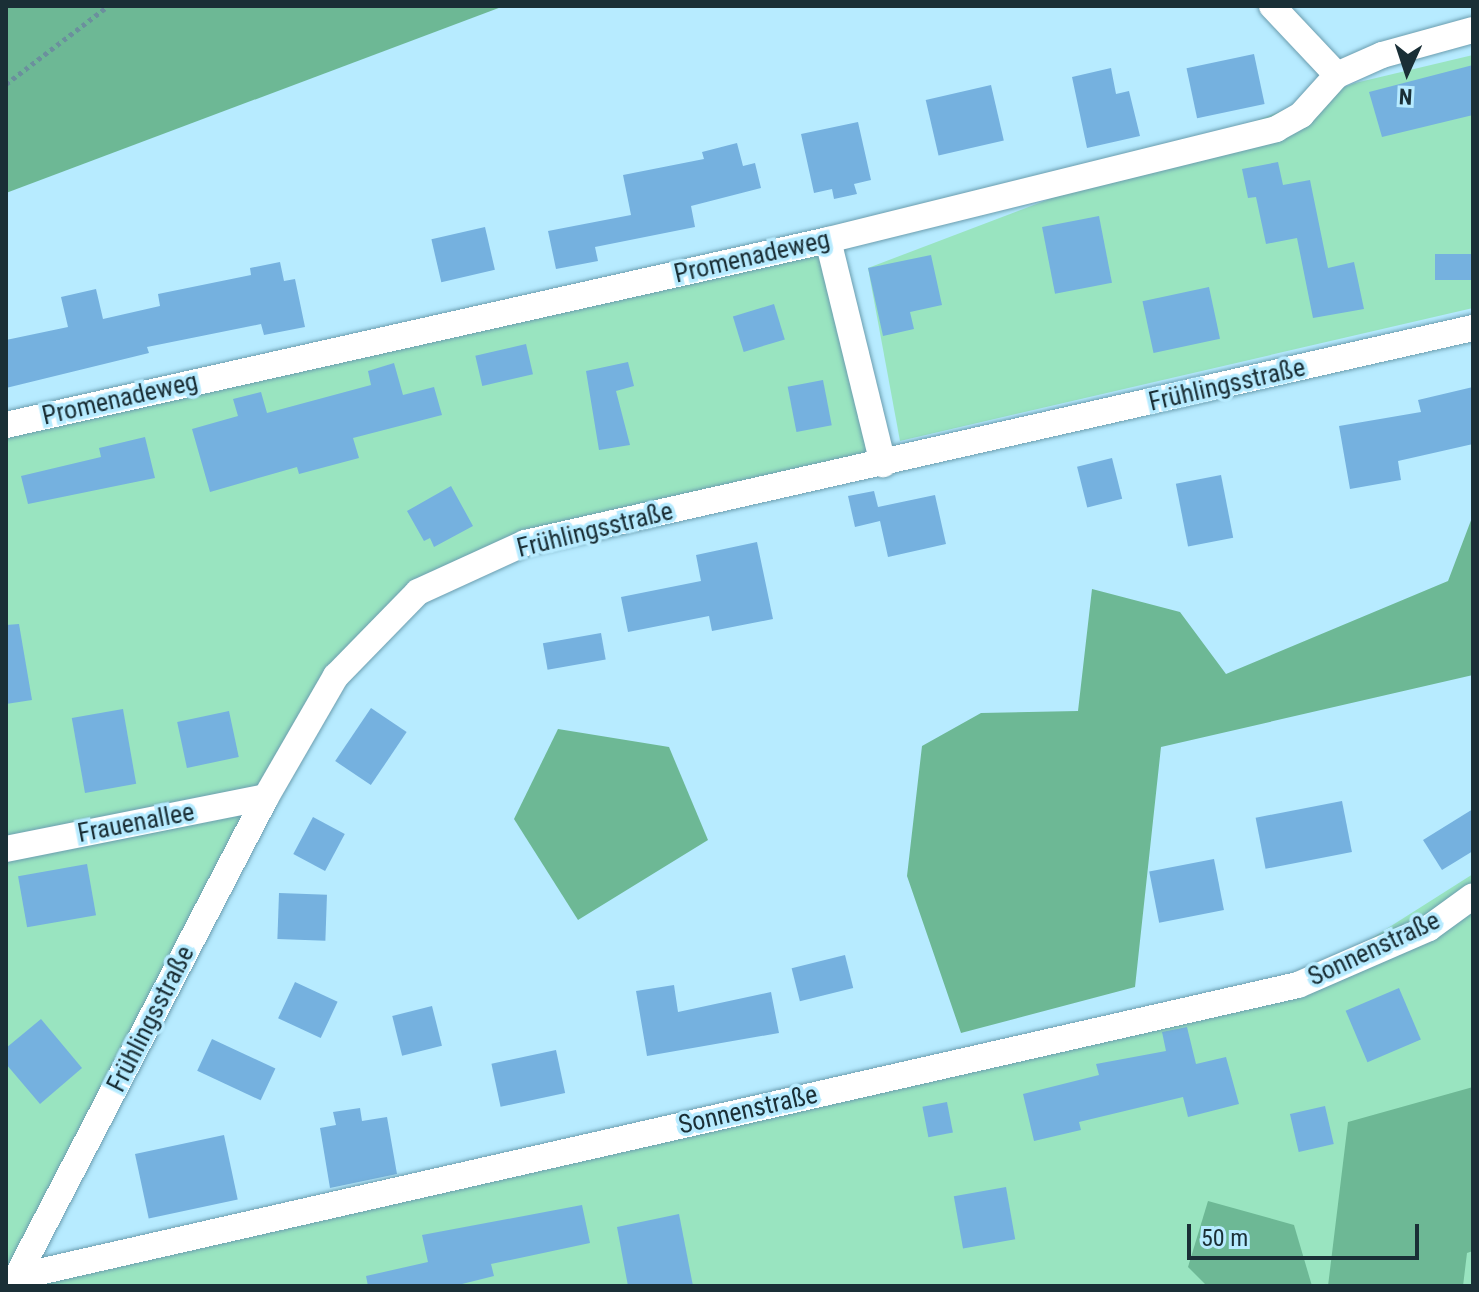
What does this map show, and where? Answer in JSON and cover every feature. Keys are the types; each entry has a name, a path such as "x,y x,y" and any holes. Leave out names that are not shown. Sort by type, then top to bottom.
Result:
{"street":[{"path":"1272,6 1337,75"},
{"name":"Promenadeweg","path":"6,425 828,240 1276,129 1301,115 1337,75 1382,55 1473,30"},
{"path":"828,240 883,464"},
{"name":"Frühlingsstraße","path":"12,1280 266,797 336,676 418,592 525,543 1473,328"},
{"name":"Frauenallee","path":"6,849 266,797"},
{"name":"Sonnenstraße","path":"12,1280 1298,985 1429,928 1473,896"}],"path":[{"path":"6,84 108,6"}],"green space":[{"path":"6,6 504,6 6,193"},
{"path":"1473,55 1473,308 900,441 868,268 1355,83"},
{"path":"828,240 883,464 525,543 418,592 336,676 18,1275 1298,985 1473,874 1473,1286 12,1286 6,1279 6,425"},
{"path":"1473,515 1473,675 1161,747 1135,987 961,1033 907,876 922,746 981,713 1078,711 1092,589 1180,612 1226,674 1448,581"},
{"path":"558,729 669,747 708,840 578,920 514,819"},
{"path":"1473,1087 1473,1251 1467,1253 1463,1286 1328,1286 1348,1122"},
{"path":"1208,1201 1294,1225 1312,1286 1207,1286 1188,1267"}],"building":[{"path":"1254,54 1265,104 1197,118 1187,68"},
{"path":"1473,65 1473,115 1382,137 1369,92"},
{"path":"1111,68 1116,94 1129,91 1140,136 1087,148 1072,77"},
{"path":"991,85 1004,141 939,156 926,100"},
{"path":"858,122 871,180 854,184 857,194 834,199 832,189 814,193 801,134"},
{"path":"737,143 743,166 755,163 761,188 691,206 695,227 595,247 598,261 556,269 548,231 631,215 623,175 704,159 702,152"},
{"path":"1278,162 1283,185 1310,180 1328,268 1354,262 1364,309 1313,318 1297,238 1266,244 1256,197 1248,198 1242,169"},
{"path":"1099,216 1112,283 1055,294 1042,227"},
{"path":"485,227 495,270 441,282 431,239"},
{"path":"1435,254 1473,254 1473,280 1435,280"},
{"path":"931,255 942,305 910,312 914,329 883,336 868,268"},
{"path":"280,262 284,281 295,279 305,327 264,335 261,324 147,347 149,353 6,388 6,340 68,327 61,297 96,289 103,319 160,306 158,294 251,275 250,268"},
{"path":"1209,287 1220,339 1154,353 1142,301"},
{"path":"774,304 785,339 744,352 733,317"},
{"path":"526,344 533,374 482,386 475,356"},
{"path":"628,362 634,386 616,391 630,445 599,450 586,371"},
{"path":"394,363 403,395 434,387 442,415 353,438 359,458 299,474 297,467 210,492 192,429 238,416 233,399 261,392 267,413 371,385 368,371"},
{"path":"823,380 832,425 796,432 788,387"},
{"path":"1473,387 1473,444 1398,461 1401,480 1350,489 1339,426 1421,412 1418,400"},
{"path":"145,437 155,478 28,504 21,476 101,457 99,448"},
{"path":"1112,458 1122,499 1087,507 1077,467"},
{"path":"1221,475 1233,538 1188,547 1176,484"},
{"path":"451,486 473,526 434,547 430,538 424,541 407,511"},
{"path":"874,491 878,507 935,495 946,544 888,557 880,521 855,527 848,496"},
{"path":"757,542 773,619 712,631 709,616 628,632 621,597 701,581 696,555"},
{"path":"19,624 32,700 6,704 6,625"},
{"path":"601,633 606,660 548,670 543,643"},
{"path":"371,708 407,732 371,785 335,761"},
{"path":"123,709 136,784 85,793 72,718"},
{"path":"229,711 239,757 187,768 177,722"},
{"path":"1342,801 1352,852 1266,869 1256,818"},
{"path":"1473,809 1473,851 1442,870 1423,840"},
{"path":"313,817 345,834 325,871 293,854"},
{"path":"1214,859 1224,910 1159,923 1149,872"},
{"path":"87,864 96,915 27,927 18,876"},
{"path":"279,893 327,895 325,941 277,939"},
{"path":"845,955 853,988 800,1001 792,968"},
{"path":"295,982 338,1002 321,1038 278,1018"},
{"path":"674,985 678,1012 771,992 779,1033 647,1056 636,991"},
{"path":"1399,988 1421,1040 1367,1062 1346,1011"},
{"path":"432,1006 442,1046 402,1056 392,1016"},
{"path":"41,1019 82,1068 40,1104 6,1064 6,1048"},
{"path":"1187,1027 1196,1064 1226,1057 1239,1104 1188,1117 1183,1097 1079,1122 1081,1130 1034,1141 1023,1094 1099,1075 1096,1064 1166,1051 1162,1032"},
{"path":"212,1039 275,1069 261,1100 197,1071"},
{"path":"556,1050 565,1093 501,1107 491,1064"},
{"path":"947,1102 953,1132 928,1137 922,1107"},
{"path":"1325,1106 1334,1144 1299,1152 1290,1114"},
{"path":"360,1108 362,1121 387,1117 397,1174 330,1188 320,1128 336,1125 333,1112"},
{"path":"224,1135 238,1200 149,1218 135,1154"},
{"path":"1006,1187 1015,1239 963,1248 954,1196"},
{"path":"582,1205 590,1243 491,1264 494,1276 454,1286 368,1286 366,1276 428,1262 422,1235"},
{"path":"679,1214 693,1286 628,1286 617,1227"}]}
